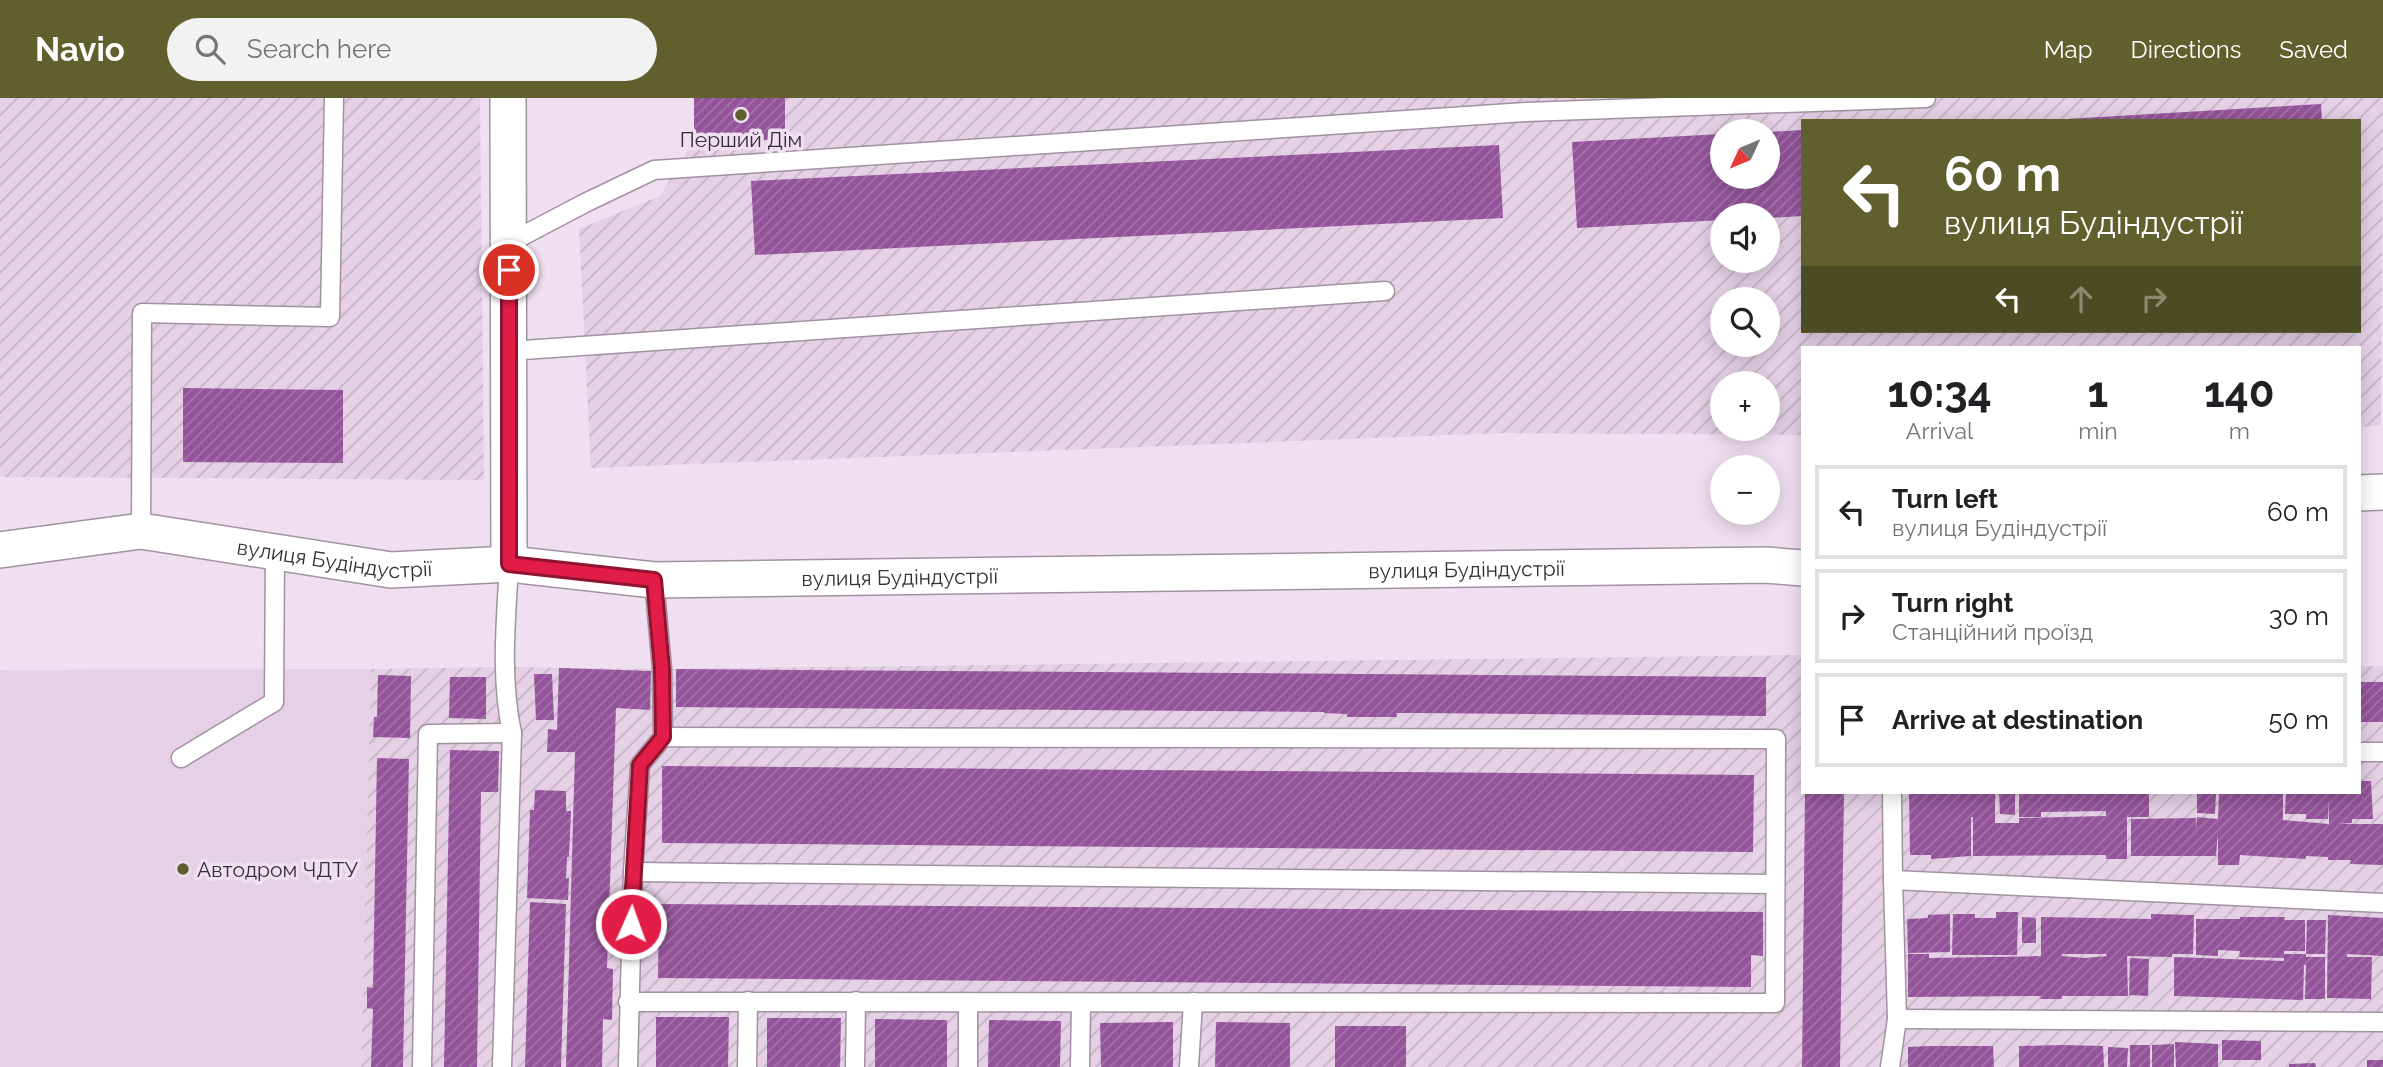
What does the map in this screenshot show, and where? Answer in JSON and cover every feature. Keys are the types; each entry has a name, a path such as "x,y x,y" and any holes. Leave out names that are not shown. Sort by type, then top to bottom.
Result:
{"street":[{"path":"508,98 509,564"},
{"path":"2361,493 2383,492"},
{"name":"вулиця Будіндустрії","path":"0,550 141,531 391,570 509,564 654,580 1766,565 1801,568"}],"lane":[{"path":"141,531 142,313 330,317 334,98"},
{"path":"509,243 654,170 1526,111 1926,98"},
{"path":"509,351 1385,291"},
{"path":"181,758 274,702 275,551"},
{"path":"502,1067 513,733 506,705 503,667 509,564"},
{"path":"628,1067 633,872 640,765 663,737 662,669 654,580"},
{"path":"422,1067 428,734 513,733"},
{"path":"628,1002 1775,1003 1776,739 663,737"},
{"path":"2361,752 2383,752"},
{"path":"1890,1067 1897,1019 1892,794"},
{"path":"633,872 1774,884"},
{"path":"1892,880 2383,903"},
{"path":"747,1067 748,1001"},
{"path":"855,1067 856,1001"},
{"path":"1189,1067 1193,1002"},
{"path":"968,1004 968,1067"},
{"path":"1080,1067 1081,1004"},
{"path":"1897,1019 2383,1022"}],"shaded area":[{"path":"0,98 480,98 484,480 0,477"},
{"path":"694,98 2383,98 2381,425 2361,427 2361,346 1801,346 1801,435 1780,435 1780,371 1710,371 1710,434 1504,433 591,468 579,229 660,196 694,140"},
{"path":"1801,655 1801,794 2361,794 2361,666 2383,666 2383,1067 361,1067 371,669 662,669"},
{"name":"Автодром ЧДТУ","path":"371,669 361,1067 0,1067 0,670"}],"building":[{"path":"694,98 785,98 785,140 694,140"},
{"path":"2321,104 2322,119 2066,119"},
{"path":"1801,130 1801,216 1780,217 1780,203 1710,203 1710,221 1577,228 1572,142 1710,135 1710,189 1780,189 1780,131"},
{"path":"1499,145 1503,218 755,255 751,181"},
{"path":"183,388 343,390 343,463 183,462"},
{"path":"559,668 651,671 650,710 616,708 607,968 613,969 612,1020 603,1019 602,1067 566,1067 575,752 547,752 548,729 557,730"},
{"path":"676,669 1766,677 1766,716 1396,713 1397,717 1347,717 1347,714 1324,712 676,707"},
{"path":"534,674 552,674 554,720 536,720"},
{"path":"378,675 411,676 410,738 373,737 374,717 377,717"},
{"path":"450,677 486,677 486,719 449,718"},
{"path":"2361,682 2383,682 2383,722 2361,722"},
{"path":"450,750 499,751 498,792 481,792 477,1067 444,1067"},
{"path":"377,758 409,759 403,1067 371,1067 373,1009 367,1008 367,987 373,988"},
{"path":"662,766 1754,775 1753,852 662,843"},
{"path":"2361,781 2371,781 2373,819 2352,819 2352,823 2338,824 2383,824 2383,865 2350,864 2351,860 2328,860 2328,857 2306,856 2306,859 2240,855 2239,865 2218,865 2218,833 2216,856 2131,856 2131,819 2196,818 2196,830 2197,817 2218,819 2219,794 2283,794 2283,820 2329,824 2329,798 2328,819 2306,819 2306,814 2285,814 2286,794 2361,794"},
{"path":"535,790 566,791 566,811 571,811 566,879 569,878 568,900 527,898 530,810 534,810"},
{"path":"1805,794 1844,794 1840,1067 1802,1067"},
{"path":"1909,794 1995,794 1995,823 2019,823 2019,818 2106,816 2106,811 2041,812 2041,817 2019,817 2019,794 2149,794 2149,817 2127,817 2127,859 2106,859 2106,855 1973,856 1973,817 1971,856 1931,859 1931,855 1910,855"},
{"path":"1999,794 2015,794 2015,815 2000,814"},
{"path":"2197,794 2216,794 2215,814 2197,813"},
{"path":"530,902 566,904 561,1067 525,1067"},
{"path":"659,904 1763,912 1763,956 1751,955 1751,987 658,978"},
{"path":"1996,912 2018,912 2017,955 1952,955 1953,914 1996,918"},
{"path":"1950,914 1950,952 1908,953 1907,919"},
{"path":"2151,914 2194,915 2193,954 2172,954 2172,957 2127,956 2128,996 2062,996 2062,999 2040,999 2041,996 1908,997 1908,954 1929,954 1929,958 2041,956 2041,917 2151,919","holes":["2062,956 2107,956 2085,958"]},
{"path":"2328,915 2383,918 2383,956 2347,954 2347,957 2372,957 2371,999 2327,998"},
{"path":"2022,917 2036,918 2036,943 2022,943"},
{"path":"2240,917 2305,920 2305,951 2284,951 2284,954 2325,957 2325,999 2305,999 2306,965 2303,1000 2174,996 2174,957 2284,961 2284,958 2239,957 2240,951 2218,950 2218,956 2196,955 2196,919"},
{"path":"2307,920 2326,920 2325,954 2306,954"},
{"path":"2130,958 2149,959 2148,996 2129,995"},
{"path":"656,1017 729,1017 728,1067 656,1067"},
{"path":"767,1018 841,1018 840,1067 767,1067"},
{"path":"875,1019 947,1020 947,1067 875,1067"},
{"path":"989,1020 1061,1021 1060,1067 988,1067"},
{"path":"1173,1022 1173,1067 1101,1067 1100,1023"},
{"path":"1216,1022 1290,1023 1290,1067 1215,1067"},
{"path":"1335,1026 1406,1026 1406,1067 1335,1067"},
{"path":"2222,1040 2261,1041 2261,1060 2222,1060"},
{"path":"2175,1042 2218,1044 2218,1067 2176,1067"},
{"path":"2174,1044 2174,1067 2152,1067 2152,1045"},
{"path":"2130,1045 2150,1045 2150,1067 2130,1067"},
{"path":"1993,1046 1994,1067 1908,1067 1908,1047"},
{"path":"2019,1046 2103,1046 2104,1067 2019,1067"},
{"path":"2108,1047 2128,1048 2127,1067 2108,1067"},
{"path":"2367,1060 2383,1060 2383,1067 2367,1067"},
{"path":"2315,1063 2316,1067 2289,1067 2289,1064"}],"place":[{"name":"Перший Дім","path":"741,115"},
{"name":"Автодром ЧДТУ","path":"183,869"}],"route":[{"path":"509,270 509,564 654,580 662,669 663,737 640,765 631,924"}]}
